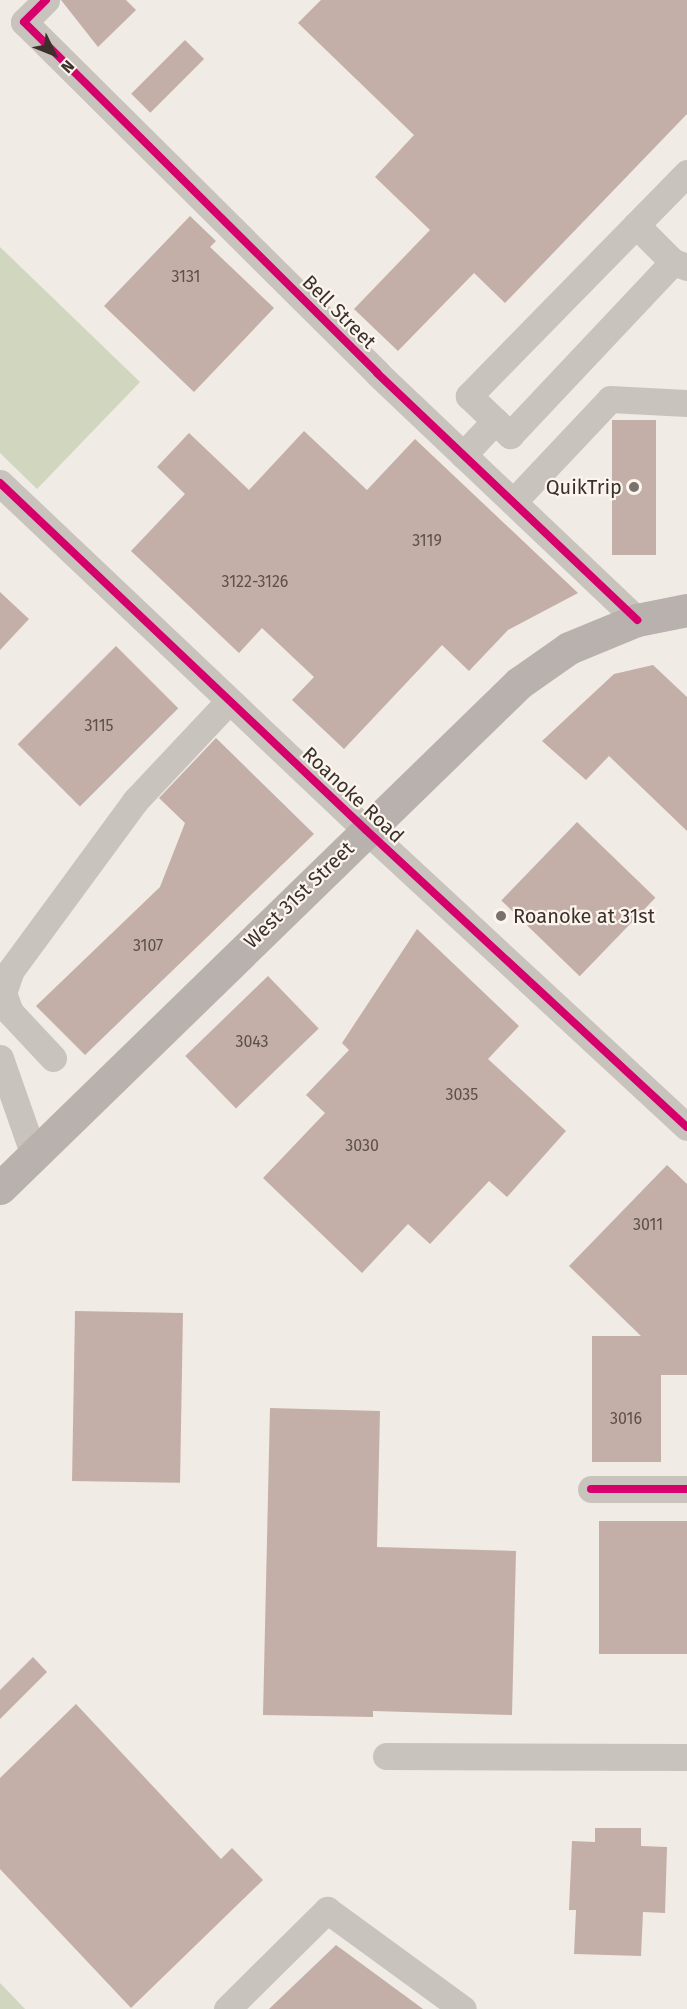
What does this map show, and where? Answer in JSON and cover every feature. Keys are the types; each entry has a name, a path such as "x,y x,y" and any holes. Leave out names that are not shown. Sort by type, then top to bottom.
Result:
{"main road":[{"name":"West 31st Street","path":"0,1188 519,683 569,648 637,620 687,610"}],"street":[{"name":"Bell Street","path":"46,0 24,22 463,455 637,620"},
{"path":"636,225 680,264 510,435 469,396 636,225 687,173"},
{"path":"513,502 610,399 687,403"},
{"path":"463,455 495,421"},
{"name":"Roanoke Road","path":"0,483 366,830 687,1127"},
{"path":"53,1058 5,1021 3,993 11,970 135,801 229,701"},
{"path":"0,1058 34,1155"},
{"path":"591,1489 687,1489"},
{"path":"386,1756 687,1757"},
{"path":"227,2009 327,1910 463,2009"}],"green space":[{"path":"0,247 140,382 37,489 0,453"},
{"path":"0,1983 25,2009 0,2009"}],"building":[{"path":"61,0 126,0 136,10 98,47"},
{"path":"321,0 687,0 687,114 505,303 474,273 398,351 354,309 430,230 375,177 414,135 298,23"},
{"path":"185,40 204,59 150,113 131,94"},
{"path":"190,216 216,241 210,247 274,308 194,392 104,306"},
{"name":"QuikTrip","path":"612,420 656,420 656,555 612,555"},
{"path":"304,431 367,490 415,439 578,593 508,630 469,671 442,645 344,749 292,700 314,677 262,628 239,653 131,551 185,494 157,467 189,433 249,490"},
{"path":"0,592 29,619 0,650"},
{"path":"116,646 178,708 80,807 18,744"},
{"path":"653,665 687,697 687,831 609,756 586,780 542,741 614,674"},
{"path":"216,738 314,834 85,1055 36,1006 160,887 185,823 159,798"},
{"path":"577,822 655,898 580,976 501,900"},
{"path":"417,929 519,1026 488,1059 566,1131 507,1197 489,1181 430,1244 408,1224 362,1273 263,1178 325,1113 306,1095 349,1050 342,1043"},
{"path":"268,976 319,1029 236,1108 185,1056"},
{"path":"667,1165 687,1184 687,1375 661,1375 661,1462 592,1462 592,1336 641,1336 569,1266"},
{"path":"75,1311 183,1313 180,1483 72,1481"},
{"path":"270,1408 380,1411 377,1547 516,1551 512,1715 373,1711 373,1717 263,1715"},
{"path":"599,1521 687,1521 687,1654 599,1654"},
{"path":"33,1657 47,1672 0,1719 0,1690"},
{"path":"76,1704 221,1859 232,1848 263,1880 131,2008 0,1869 0,1778"},
{"path":"595,1828 641,1828 641,1846 667,1847 665,1913 643,1912 641,1956 574,1954 576,1910 569,1910 572,1841 595,1842"},
{"path":"336,1945 423,2009 269,2009"}],"cycle path":[{"path":"46,0 24,22 377,373 637,620"},
{"path":"0,483 366,830 687,1127"},
{"path":"591,1489 687,1489"}],"place":[{"name":"QuikTrip","path":"634,487"},
{"name":"Roanoke at 31st","path":"501,916"}]}
